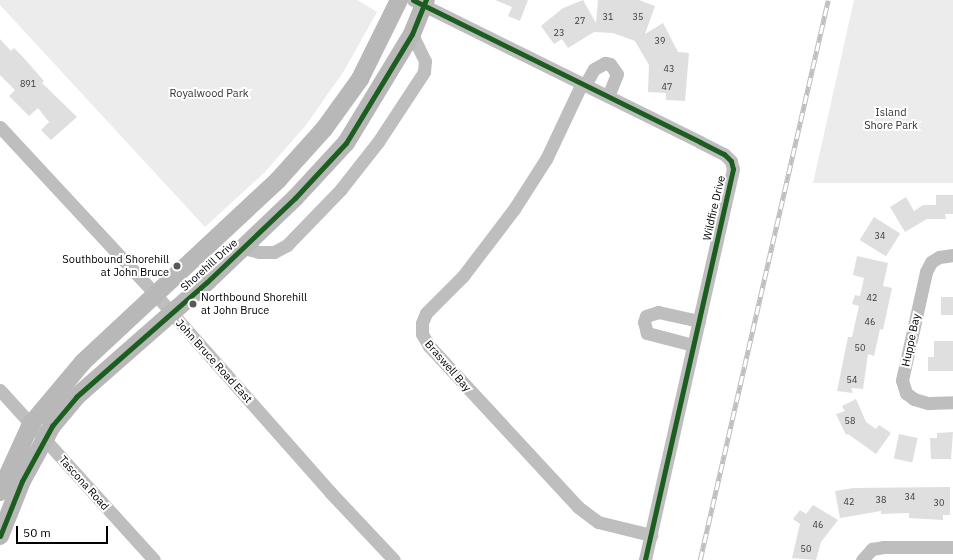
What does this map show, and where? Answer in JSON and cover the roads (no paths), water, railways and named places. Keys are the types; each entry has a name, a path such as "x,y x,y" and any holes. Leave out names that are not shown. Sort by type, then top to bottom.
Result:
{"street":[{"name":"Shorehill Drive","path":"0,492 31,424 83,362 278,180 324,129 360,79 399,0"},
{"name":"Shorehill Drive","path":"0,536 19,488 44,439 76,397 243,248 295,198 346,143 412,34 421,2"},
{"name":"Wildfire Drive","path":"421,2 724,154 731,161 733,169 645,560"},
{"name":"Shorehill Drive","path":"243,248 274,252 287,245 341,189 378,142 424,72 425,61 412,34"},
{"path":"584,84 594,68 605,63 610,64 617,74 608,96"},
{"name":"Braswell Bay","path":"584,84 546,159 514,210 463,276 426,313 422,323 422,334 429,346 578,507 598,522 651,535"},
{"name":"John Bruce Road East","path":"0,127 155,294 394,560"},
{"name":"Huppe Bay","path":"953,255 939,257 931,262 926,272 902,380 906,393 914,399 928,402 953,402"},
{"path":"693,345 647,333 644,322 646,316 658,312 699,321"},
{"name":"Tascona Road","path":"0,390 154,560"},
{"path":"862,560 872,549 882,547 953,547"}],"railway":[{"path":"700,560 828,0"}],"place":[{"name":"Southbound Shorehill at John Bruce","path":"177,266"},
{"name":"Northbound Shorehill at John Bruce","path":"193,304"}],"park label":[{"name":"Royalwood Park","path":"209,93"},
{"name":"Island Shore Park","path":"891,119"}]}
